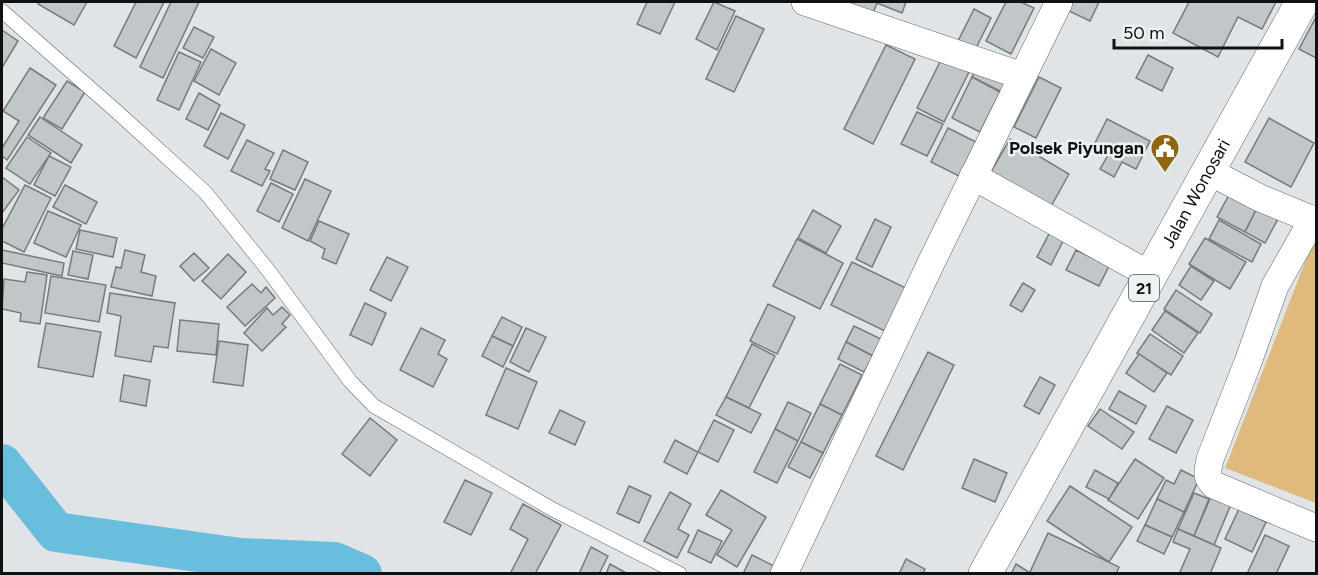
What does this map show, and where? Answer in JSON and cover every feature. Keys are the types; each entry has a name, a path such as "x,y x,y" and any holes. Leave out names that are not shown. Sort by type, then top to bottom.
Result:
{"highway":[{"name":"Jalan Wonosari","path":"985,573 1302,2"}],"street":[{"path":"805,2 1022,76"},
{"path":"784,573 973,176 1059,2"},
{"path":"1208,171 1260,198 1315,220 1275,286 1248,362 1209,459 1207,472 1209,479 1214,485 1317,528"},
{"path":"973,176 1150,275"}],"lane":[{"path":"2,10 205,192 268,270 350,381 374,406 552,508 680,573"}],"shaded area":[{"path":"1316,234 1316,503 1225,468"}],"building":[{"path":"39,2 87,2 74,25 38,4"},
{"path":"136,2 164,2 136,58 114,46"},
{"path":"171,2 199,2 163,78 140,67"},
{"path":"647,2 675,2 660,34 637,24"},
{"path":"714,2 735,11 717,50 696,39"},
{"path":"847,2 906,2 902,13 877,3 873,13"},
{"path":"1006,2 1021,2 1034,8 1011,54 986,41"},
{"path":"1073,2 1099,2 1090,21 1069,11"},
{"path":"1189,2 1276,2 1262,29 1238,17 1218,57 1173,33"},
{"path":"974,9 991,18 975,50 958,41"},
{"path":"736,16 764,29 734,92 706,79"},
{"path":"1316,17 1316,58 1299,49"},
{"path":"194,27 214,37 203,58 183,48"},
{"path":"2,30 18,41 3,66 2,65"},
{"path":"886,45 915,59 873,144 844,129"},
{"path":"211,49 236,63 219,95 194,81"},
{"path":"179,52 201,62 179,110 157,100"},
{"path":"1148,55 1173,68 1162,91 1136,78"},
{"path":"942,58 969,72 944,122 917,108"},
{"path":"979,63 1008,78 1002,92 972,77"},
{"path":"30,68 56,85 7,160 2,156 2,148 19,121 3,111"},
{"path":"972,77 1000,92 980,132 952,118"},
{"path":"1039,77 1061,88 1036,138 1014,127"},
{"path":"67,81 85,92 62,129 43,118"},
{"path":"199,93 220,105 208,130 186,119"},
{"path":"917,112 943,124 927,156 901,144"},
{"path":"221,113 245,125 228,159 204,146"},
{"path":"40,117 82,145 71,163 28,135"},
{"path":"1269,118 1314,143 1291,187 1245,162"},
{"path":"1107,119 1150,141 1136,169 1122,162 1114,177 1100,169 1108,155 1093,147"},
{"path":"948,128 976,142 959,176 931,162"},
{"path":"27,137 51,153 30,184 6,168"},
{"path":"1010,139 1069,174 1049,210 989,175"},
{"path":"247,140 274,153 265,169 270,171 262,186 231,171"},
{"path":"283,150 308,162 295,190 270,179"},
{"path":"49,156 71,167 55,196 34,185"},
{"path":"2,177 19,190 2,213"},
{"path":"305,179 331,191 308,241 282,228"},
{"path":"271,183 293,194 279,222 257,211"},
{"path":"25,185 51,198 24,252 2,241 2,229"},
{"path":"65,185 97,202 86,224 53,207"},
{"path":"1230,193 1257,208 1245,232 1217,217"},
{"path":"1257,208 1278,219 1265,243 1245,232"},
{"path":"813,210 841,226 826,253 798,238"},
{"path":"48,211 81,225 66,257 34,243"},
{"path":"875,219 891,227 872,267 856,259"},
{"path":"1219,220 1261,244 1252,262 1209,239"},
{"path":"319,221 349,234 336,264 322,258 325,249 310,241"},
{"path":"80,230 117,238 113,257 76,249"},
{"path":"1051,230 1065,237 1051,265 1037,257"},
{"path":"1205,238 1246,262 1230,289 1189,264"},
{"path":"797,239 843,263 820,309 773,286"},
{"path":"2,250 64,263 62,276 2,263"},
{"path":"125,250 145,255 141,272 156,276 152,296 111,287 116,267 121,268"},
{"path":"1076,250 1109,266 1099,286 1066,270"},
{"path":"73,251 93,255 88,279 68,275"},
{"path":"194,253 209,268 194,281 180,266"},
{"path":"228,254 246,272 221,299 202,281"},
{"path":"387,257 408,267 391,301 370,290"},
{"path":"852,262 908,289 887,332 831,305"},
{"path":"1191,266 1214,281 1201,300 1179,285"},
{"path":"27,272 47,275 40,324 20,321 21,313 2,309 4,279 25,282"},
{"path":"51,276 106,285 99,322 45,313"},
{"path":"1023,283 1035,290 1022,312 1010,305"},
{"path":"252,284 261,293 266,287 275,298 245,326 227,307"},
{"path":"1176,290 1212,314 1200,333 1164,309"},
{"path":"110,293 175,303 168,348 154,346 151,362 115,356 121,316 107,313"},
{"path":"365,303 386,313 372,345 350,335"},
{"path":"768,304 795,317 777,354 750,341"},
{"path":"282,307 290,315 282,324 286,327 262,351 244,333 267,308 273,315"},
{"path":"1165,311 1198,333 1184,353 1152,330"},
{"path":"502,317 522,327 513,346 492,336"},
{"path":"180,320 219,324 216,355 177,351"},
{"path":"46,323 101,332 93,377 38,367"},
{"path":"854,326 881,339 873,356 846,342"},
{"path":"421,328 445,340 438,354 447,359 433,387 400,370"},
{"path":"526,328 546,337 529,372 510,362"},
{"path":"1150,334 1183,356 1171,375 1137,353"},
{"path":"492,336 513,346 503,367 482,356"},
{"path":"219,341 248,345 243,386 213,382"},
{"path":"846,342 873,356 864,372 838,359"},
{"path":"752,344 775,356 749,408 726,397"},
{"path":"928,352 954,365 903,470 876,456"},
{"path":"1139,354 1167,373 1154,392 1126,373"},
{"path":"840,364 862,375 842,415 820,404"},
{"path":"506,368 537,382 518,429 486,415"},
{"path":"124,375 150,380 146,406 120,401"},
{"path":"1040,377 1055,385 1039,414 1024,406"},
{"path":"1119,391 1146,406 1136,424 1109,409"},
{"path":"726,397 761,414 751,433 716,415"},
{"path":"788,402 811,413 798,441 775,429"},
{"path":"820,404 842,415 823,453 801,442"},
{"path":"1167,406 1193,420 1176,453 1149,439"},
{"path":"1100,409 1134,432 1122,449 1088,426"},
{"path":"560,410 585,422 575,445 549,433"},
{"path":"370,418 397,440 370,476 342,454"},
{"path":"714,420 734,430 718,462 698,452"},
{"path":"775,429 798,441 777,483 754,472"},
{"path":"675,440 698,452 687,474 664,462"},
{"path":"801,442 823,453 810,478 788,467"},
{"path":"974,459 1007,473 995,502 962,488"},
{"path":"1135,459 1164,478 1138,519 1108,500"},
{"path":"1095,470 1118,483 1109,499 1086,487"},
{"path":"1181,470 1199,479 1184,512 1157,499 1166,480 1174,484"},
{"path":"465,480 492,493 471,535 444,522"},
{"path":"629,486 651,496 639,523 617,513"},
{"path":"1070,486 1132,527 1109,562 1047,521"},
{"path":"721,490 766,517 737,567 717,555 732,530 706,515"},
{"path":"670,492 691,504 678,529 689,535 677,558 644,541"},
{"path":"1194,493 1209,499 1194,536 1178,529"},
{"path":"1212,494 1232,502 1214,545 1194,536"},
{"path":"1157,499 1184,512 1172,537 1145,525"},
{"path":"523,504 561,525 535,574 510,574 528,539 510,529"},
{"path":"1239,509 1266,522 1252,552 1225,539"},
{"path":"1145,525 1172,537 1164,554 1137,541"},
{"path":"1178,529 1221,548 1210,574 1180,572 1190,549 1173,542"},
{"path":"698,530 722,541 711,563 688,552"},
{"path":"1048,533 1119,567 1116,574 1034,574 1030,572"},
{"path":"1265,535 1289,546 1276,574 1247,574"},
{"path":"591,547 608,556 599,574 579,574"},
{"path":"752,555 774,566 770,574 743,574"},
{"path":"906,559 925,569 923,574 899,574"},
{"path":"610,564 628,574 606,574"},
{"path":"1016,564 1032,574 1011,574"}],"waterway":[{"path":"2,464 56,532 240,558 334,562 362,574"}],"place":[{"name":"Polsek Piyungan","path":"1165,174"}]}
